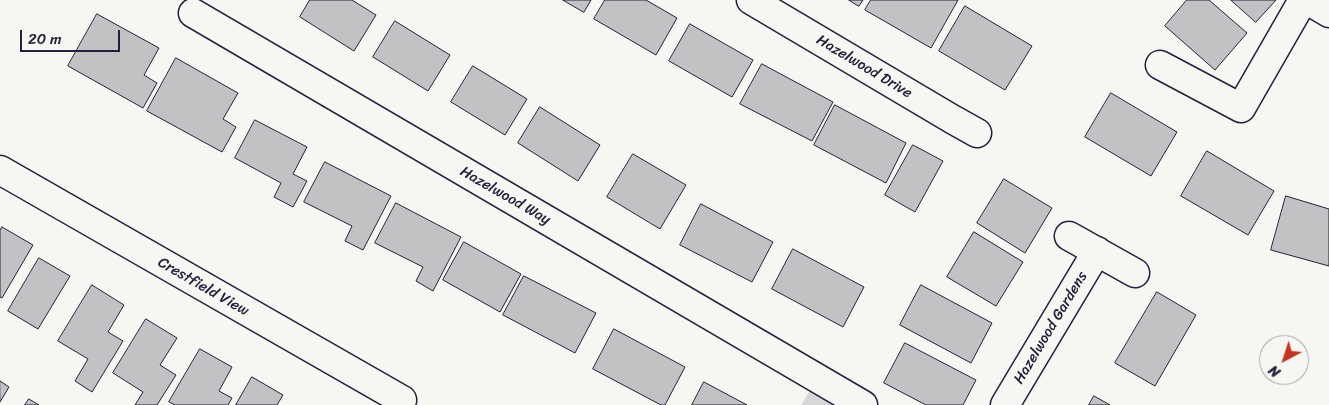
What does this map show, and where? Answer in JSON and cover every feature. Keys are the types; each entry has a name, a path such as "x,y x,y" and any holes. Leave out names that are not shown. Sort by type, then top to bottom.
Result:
{"street":[{"name":"Hazelwood Drive","path":"750,0 977,133"},
{"path":"1160,65 1241,108 1303,0"},
{"path":"1307,0 1329,13"},
{"name":"Hazelwood Way","path":"193,13 863,405"},
{"name":"Crestfield View","path":"0,170 402,400 399,405"},
{"path":"1069,236 1135,273"},
{"name":"Hazelwood Gardens","path":"1005,405 1097,251"}],"shaded area":[{"path":"817,379 862,405 801,405"}],"building":[{"path":"310,0 352,0 376,15 354,51 300,17"},
{"path":"563,0 591,0 584,12"},
{"path":"605,0 646,0 677,18 656,55 594,19"},
{"path":"849,0 863,0 859,6"},
{"path":"871,0 958,0 931,48 865,10"},
{"path":"1187,0 1209,0 1247,33 1215,70 1165,26"},
{"path":"1231,0 1276,0 1256,22"},
{"path":"965,6 1032,46 1005,90 939,51"},
{"path":"97,14 159,48 144,75 157,83 143,108 68,66"},
{"path":"395,21 450,55 428,91 373,57"},
{"path":"690,24 753,60 732,97 669,61"},
{"path":"176,58 238,93 223,119 236,127 222,152 147,111"},
{"path":"762,64 833,102 812,141 740,104"},
{"path":"473,66 527,99 505,135 451,102"},
{"path":"1111,93 1177,132 1151,176 1085,137"},
{"path":"835,105 906,143 886,183 814,145"},
{"path":"540,107 600,145 578,181 518,143"},
{"path":"255,120 307,147 293,174 307,181 293,207 274,197 281,183 235,158"},
{"path":"913,145 943,161 915,212 885,195"},
{"path":"1207,151 1274,191 1248,235 1181,196"},
{"path":"633,154 686,185 660,229 607,197"},
{"path":"325,162 391,196 363,250 345,241 352,226 304,202"},
{"path":"1004,179 1052,208 1025,253 977,223"},
{"path":"1286,196 1329,209 1329,266 1271,250"},
{"path":"396,203 461,237 433,291 416,281 423,267 375,243"},
{"path":"701,204 773,242 752,282 680,245"},
{"path":"2,227 33,245 2,298 0,297 0,231"},
{"path":"974,232 1023,262 996,306 947,277"},
{"path":"464,242 521,274 500,312 443,280"},
{"path":"793,249 864,287 843,327 772,289"},
{"path":"39,258 70,276 38,329 8,311"},
{"path":"524,276 596,313 575,353 503,315"},
{"path":"92,285 124,305 108,332 123,341 92,392 75,381 88,359 58,341"},
{"path":"921,285 992,323 971,363 900,325"},
{"path":"1157,292 1196,315 1155,386 1115,363"},
{"path":"146,319 177,338 160,365 176,375 157,405 135,405 143,392 113,373"},
{"path":"614,329 685,367 665,405 661,405 593,369"},
{"path":"905,343 976,380 963,405 926,405 884,383"},
{"path":"200,349 232,367 219,391 232,398 228,405 175,405 169,402"},
{"path":"252,377 283,395 277,405 236,405"},
{"path":"0,381 9,387 0,402"},
{"path":"704,382 747,405 692,405"},
{"path":"1094,396 1110,405 1089,405"},
{"path":"29,399 39,405 25,405"}]}
